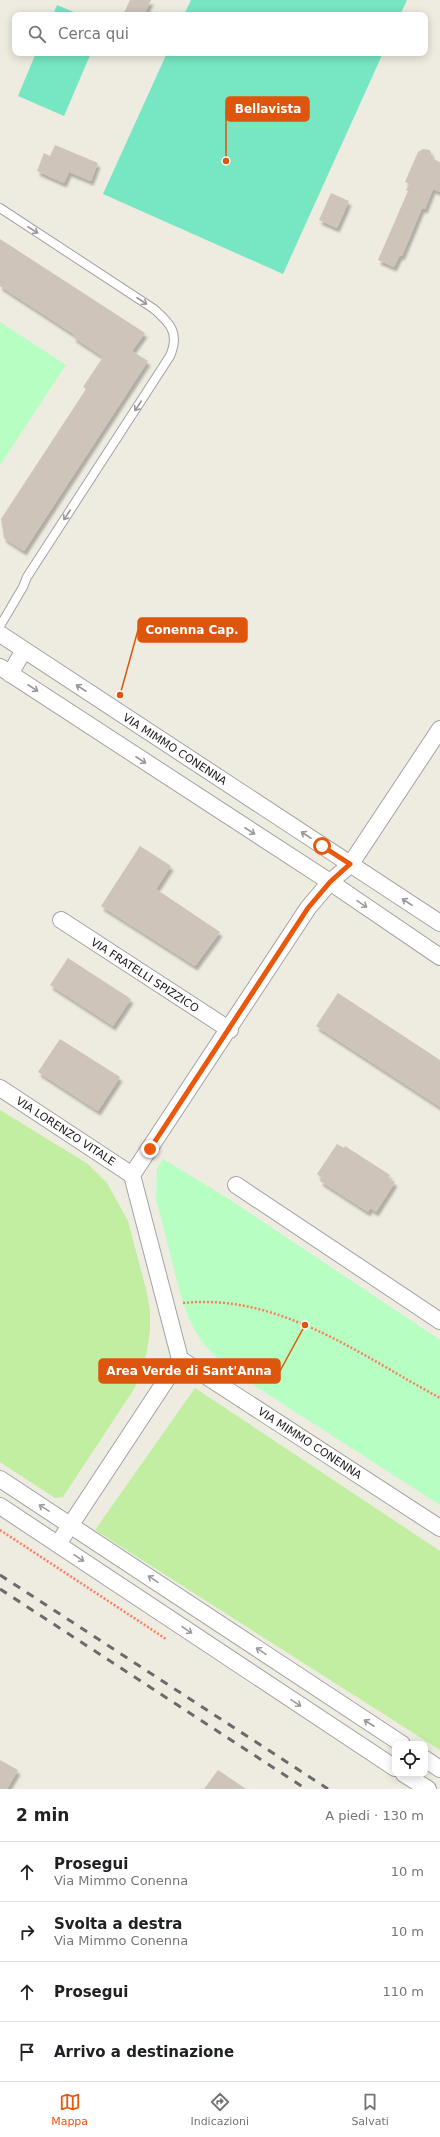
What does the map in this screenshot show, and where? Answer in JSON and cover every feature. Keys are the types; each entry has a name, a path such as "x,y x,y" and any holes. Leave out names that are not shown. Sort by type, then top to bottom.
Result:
{"street":[{"name":"VIA MIMMO CONENNA","path":"0,634 440,923"},
{"path":"24,650 5,670 330,882 440,957"},
{"path":"58,1544 180,1359 167,1304 132,1175 230,1030 308,908 330,882 350,864 440,729"},
{"name":"VIA FRATELLI SPIZZICO","path":"61,920 230,1030"},
{"name":"VIA LORENZO VITALE","path":"0,1088 132,1175"},
{"path":"236,1185 440,1321"},
{"name":"VIA MIMMO CONENNA","path":"180,1359 440,1528"},
{"path":"0,1479 72,1524 398,1741"},
{"path":"0,1506 392,1766"},
{"path":"428,1761 440,1769"},
{"path":"409,1777 428,1789"}],"lane":[{"path":"0,208 154,308 166,320 174,332 175,345 170,356 27,577 23,588 0,626"}],"path":[{"path":"167,1304 197,1301 243,1306 306,1324 440,1398"}],"green space":[{"path":"191,0 407,0 401,12 185,12"},
{"path":"57,5 74,12 54,12"},
{"path":"35,56 90,56 64,116 18,96"},
{"path":"166,56 382,56 283,274 103,194"},
{"path":"0,322 66,365 0,465"},
{"path":"0,1110 88,1164 107,1183 128,1221 150,1310 150,1331 147,1351 142,1370 134,1389 63,1497 55,1498 0,1462"},
{"path":"163,1159 221,1194 440,1340 440,1505 246,1380 222,1362 205,1345 198,1335 186,1311 156,1199 157,1169"},
{"path":"195,1388 440,1551 440,1750 428,1741 95,1530"}],"building":[{"path":"130,0 151,0 145,12 124,12"},
{"path":"55,145 98,163 91,181 69,172 64,183 37,171 44,153 50,156"},
{"path":"423,149 430,150 433,159 440,162 440,192 433,189 425,209 422,208 402,256 400,255 394,267 378,260 408,191 406,190 409,184 405,182 418,152"},
{"path":"331,193 349,201 337,228 319,220"},
{"path":"0,239 145,333 132,351 148,361 24,551 4,538 1,519 86,389 83,387 103,357 73,337 75,335 0,286"},
{"path":"140,846 171,866 156,889 220,932 195,966 101,906"},
{"path":"68,958 131,999 113,1026 50,985"},
{"path":"338,993 440,1060 440,1107 316,1026"},
{"path":"60,1039 120,1077 98,1111 38,1072"},
{"path":"337,1144 344,1148 345,1146 390,1175 388,1178 395,1182 376,1212 370,1208 368,1212 320,1181 322,1178 317,1174"},
{"path":"0,1760 18,1770 7,1789 0,1789"},
{"path":"218,1770 246,1789 204,1789"}],"railway":[{"path":"0,1575 328,1789"},
{"path":"0,1589 306,1789"}],"place":[{"name":"Bellavista","path":"226,161"},
{"name":"Conenna Cap.","path":"120,695"},
{"name":"Area Verde di Sant'Anna","path":"305,1325"}],"route":[{"path":"150,1149 230,1030 308,908 330,882 350,864 322,846"}]}
